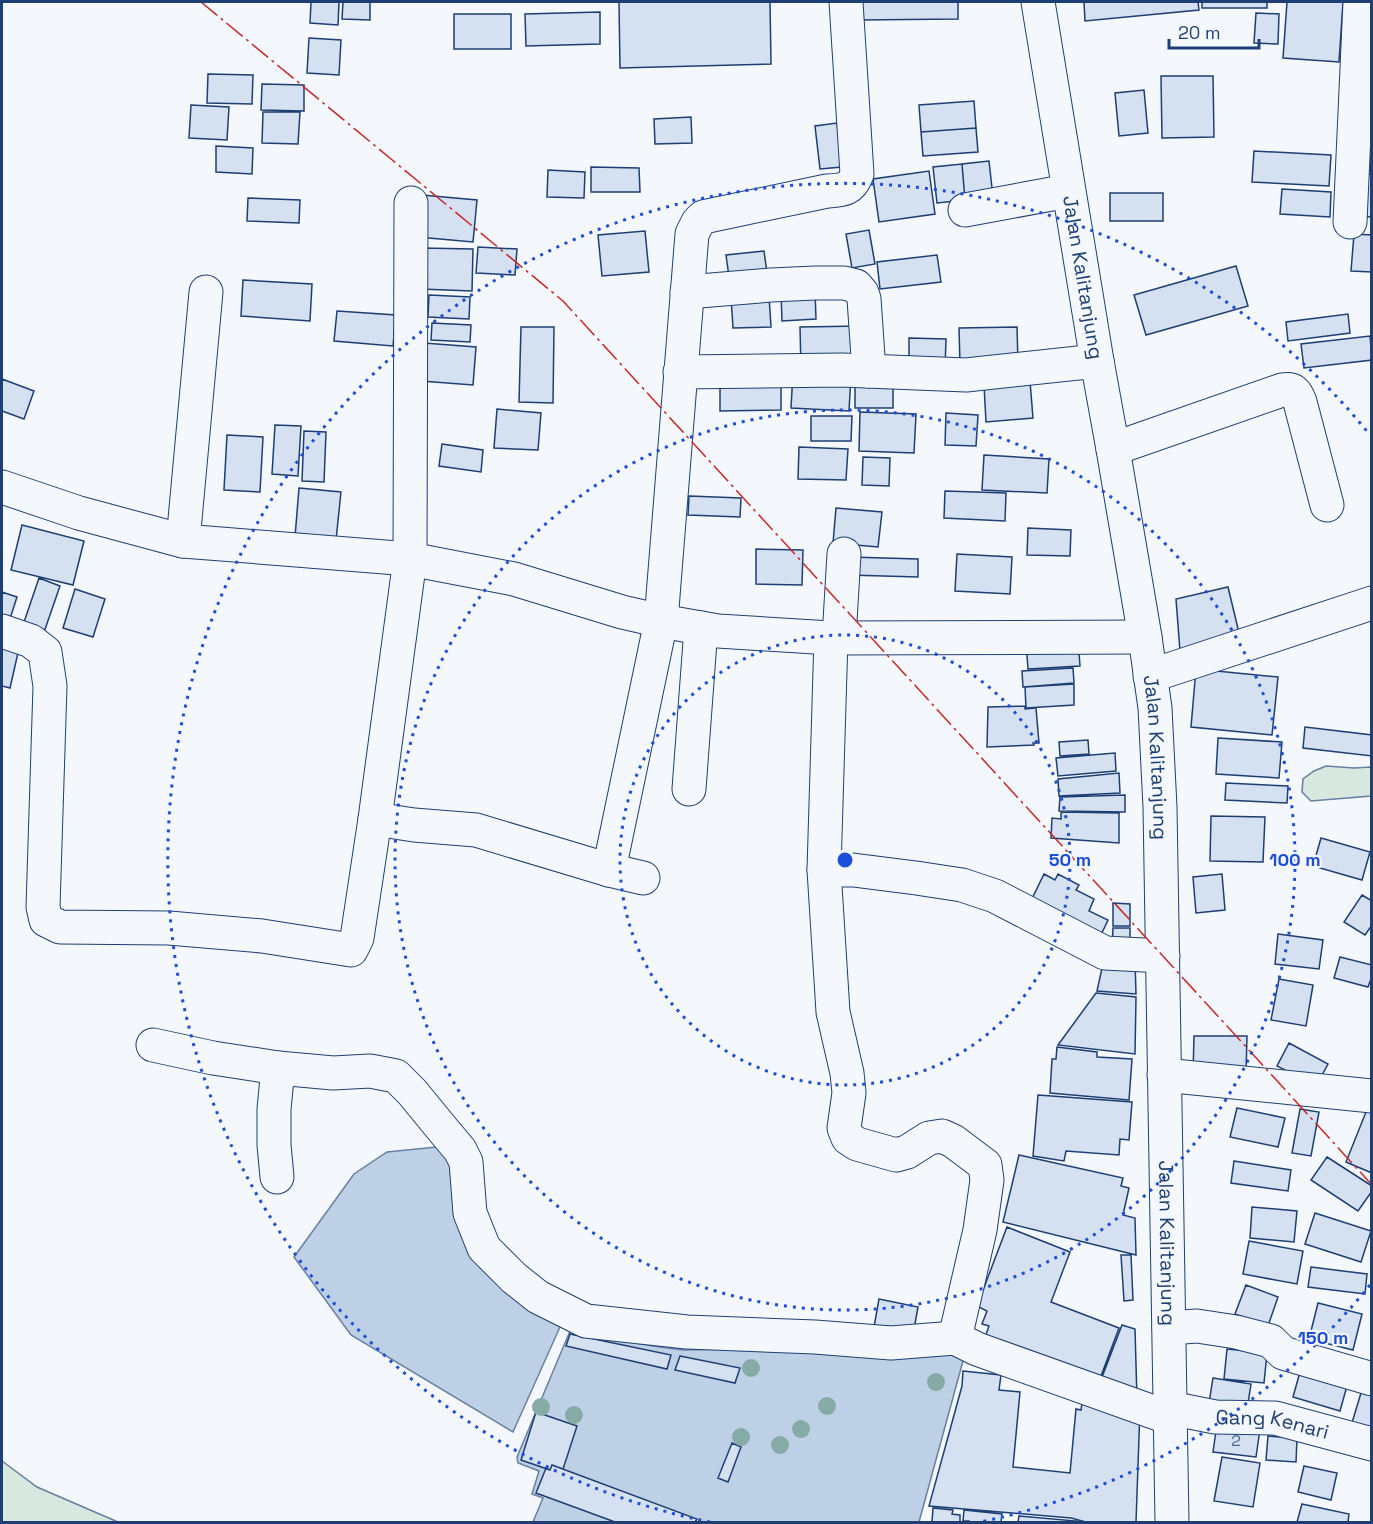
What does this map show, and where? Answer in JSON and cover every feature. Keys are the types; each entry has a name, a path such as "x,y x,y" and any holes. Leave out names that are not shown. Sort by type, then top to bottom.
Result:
{"street":[{"path":"609,870 661,621 692,234 703,217 846,189 854,183 857,174 846,2"},
{"name":"Jalan Kalitanjung","path":"1038,2 1096,361 1145,637 1156,727 1160,795 1172,1522"},
{"path":"1350,222 1360,2"},
{"path":"965,210 1068,191"},
{"path":"2,631 31,641 45,652 48,666 50,686 43,907 46,920 60,927 169,928 262,936 351,950 357,938 375,819 410,559 411,203"},
{"path":"687,292 815,283 844,283 856,286 864,299 869,371"},
{"path":"183,541 206,292"},
{"path":"680,372 842,370 966,375 1096,361"},
{"path":"1113,449 1289,389 1295,392 1300,402 1327,505"},
{"path":"3,494 183,541 410,559 513,579 622,612 718,631 835,638 1145,637"},
{"path":"153,1045 213,1058 278,1068 333,1073 370,1071 396,1076 460,1150 465,1162 470,1213 484,1248 514,1278 538,1297 586,1321 687,1332 815,1337 891,1343 955,1338 980,1230 987,1180 985,1165 953,1141 942,1136 929,1138 907,1152 896,1155 858,1144 848,1138 844,1128 849,1093 834,1012 824,870 835,638 844,554"},
{"path":"1150,676 1371,603"},
{"path":"688,789 701,628"},
{"path":"375,819 476,830 643,878"},
{"path":"824,870 853,870 962,885 995,896 1105,953 1163,956"},
{"path":"277,1177 274,1109 278,1068"},
{"path":"1164,1075 1371,1096"},
{"path":"1169,1328 1197,1326 1236,1332 1271,1341 1283,1353 1371,1379"},
{"name":"Gang Kenari","path":"955,1338 977,1349 1170,1413 1215,1417 1275,1418 1371,1444"}],"shaded area":[{"path":"1326,766 1371,767 1371,796 1311,801 1302,792 1303,779"},
{"path":"2,1461 37,1487 118,1522 2,1522"}],"water":[{"path":"446,1146 462,1201 564,1318 513,1432 351,1335 294,1257 354,1174 387,1152"},
{"path":"570,1331 683,1350 966,1350 919,1522 533,1522 543,1498 532,1494 539,1471 518,1463 517,1457"}],"building":[{"path":"311,2 339,2 338,25 310,23"},
{"path":"343,2 370,2 370,20 342,19"},
{"path":"619,2 770,2 771,64 620,68"},
{"path":"858,2 958,2 958,19 858,20"},
{"path":"1084,2 1198,2 1199,10 1085,21"},
{"path":"1202,2 1267,2 1267,8 1202,8"},
{"path":"1287,2 1343,2 1339,62 1283,58"},
{"path":"600,12 600,44 526,46 525,14"},
{"path":"1256,13 1279,14 1278,44 1254,43"},
{"path":"454,14 511,14 511,49 454,49"},
{"path":"309,38 341,40 339,75 307,73"},
{"path":"208,74 253,75 252,104 207,103"},
{"path":"1161,76 1213,76 1214,137 1162,138"},
{"path":"262,84 304,85 304,111 261,110"},
{"path":"1144,90 1148,133 1119,136 1115,93"},
{"path":"974,101 976,128 921,132 919,105"},
{"path":"191,105 229,107 227,140 189,138"},
{"path":"263,112 300,112 298,144 262,143"},
{"path":"691,117 692,143 655,144 654,119"},
{"path":"837,123 842,167 820,169 815,126"},
{"path":"976,128 978,152 923,156 921,132"},
{"path":"1361,137 1372,138 1372,171 1358,170"},
{"path":"216,146 253,148 252,174 216,172"},
{"path":"1254,151 1331,155 1329,186 1252,182"},
{"path":"989,161 993,197 965,200 962,164"},
{"path":"962,164 965,200 937,203 933,167"},
{"path":"591,167 639,168 640,192 591,192"},
{"path":"548,170 585,172 584,198 547,197"},
{"path":"929,171 935,214 879,222 873,179"},
{"path":"1360,173 1372,174 1372,217 1357,216"},
{"path":"1282,189 1331,192 1330,217 1280,214"},
{"path":"1110,193 1163,193 1163,221 1110,221"},
{"path":"422,195 477,200 473,242 418,237"},
{"path":"248,198 300,200 299,223 247,221"},
{"path":"869,230 875,264 852,268 846,234"},
{"path":"645,231 649,272 602,276 598,235"},
{"path":"1354,234 1372,235 1372,272 1351,271"},
{"path":"478,247 517,249 515,275 476,273"},
{"path":"422,248 473,249 472,291 420,289"},
{"path":"764,251 768,280 730,284 726,255"},
{"path":"937,255 941,282 880,289 877,262"},
{"path":"1236,266 1248,306 1146,335 1134,295"},
{"path":"243,280 312,284 310,321 241,316"},
{"path":"815,291 816,319 782,321 781,293"},
{"path":"429,295 470,297 469,319 428,317"},
{"path":"769,296 771,327 733,328 731,297"},
{"path":"337,311 396,315 393,346 334,341"},
{"path":"1348,314 1350,333 1288,341 1286,322"},
{"path":"432,323 471,325 470,342 431,340"},
{"path":"862,326 864,367 801,369 800,327"},
{"path":"521,327 554,327 553,403 519,402"},
{"path":"1017,327 1018,363 960,364 959,328"},
{"path":"1370,336 1372,360 1304,368 1301,344"},
{"path":"909,338 946,339 945,370 909,369"},
{"path":"424,343 476,347 473,385 421,381"},
{"path":"793,372 851,375 849,411 791,408"},
{"path":"855,373 893,374 893,408 855,408"},
{"path":"2,379 34,391 24,419 2,411"},
{"path":"1030,381 1033,418 986,422 984,385"},
{"path":"781,384 781,410 720,411 720,385"},
{"path":"497,409 541,413 538,450 494,448"},
{"path":"860,412 916,414 914,453 859,451"},
{"path":"946,413 978,415 976,446 945,445"},
{"path":"811,416 852,416 851,441 811,441"},
{"path":"275,425 301,426 298,476 272,474"},
{"path":"304,431 326,432 324,482 302,481"},
{"path":"227,435 263,437 260,492 224,490"},
{"path":"442,444 483,450 481,472 439,466"},
{"path":"799,447 848,449 846,480 798,479"},
{"path":"984,455 1049,459 1047,493 982,490"},
{"path":"863,457 890,458 889,486 862,485"},
{"path":"299,488 341,492 336,540 295,537"},
{"path":"945,491 1006,493 1005,521 944,518"},
{"path":"689,496 741,498 740,517 688,515"},
{"path":"836,508 882,512 878,547 833,543"},
{"path":"22,525 84,541 73,585 11,570"},
{"path":"1028,528 1071,530 1070,556 1027,555"},
{"path":"756,549 803,550 802,585 756,584"},
{"path":"957,554 1012,557 1010,594 955,591"},
{"path":"850,557 918,559 918,577 849,575"},
{"path":"39,578 60,586 42,638 21,631"},
{"path":"1228,587 1240,637 1180,651 1176,599"},
{"path":"75,589 105,599 93,637 63,628"},
{"path":"2,592 17,597 7,628 2,626"},
{"path":"1078,639 1080,666 1028,669 1026,643"},
{"path":"2,640 20,644 10,688 2,686"},
{"path":"1073,668 1074,683 1023,687 1022,671"},
{"path":"1196,669 1278,677 1272,735 1191,727"},
{"path":"1074,684 1074,705 1026,708 1025,687"},
{"path":"1025,706 1025,709 1036,708 1039,743 987,747 988,707"},
{"path":"1305,727 1372,735 1372,756 1303,748"},
{"path":"1218,738 1282,742 1279,778 1216,774"},
{"path":"1088,740 1089,754 1060,756 1059,742"},
{"path":"1115,753 1116,771 1058,776 1056,758"},
{"path":"1119,773 1120,793 1059,796 1058,779"},
{"path":"1226,783 1288,786 1287,803 1225,800"},
{"path":"1125,795 1125,812 1059,811 1060,797"},
{"path":"1061,812 1119,813 1119,843 1051,838 1052,818 1061,819"},
{"path":"1211,816 1265,817 1263,862 1210,861"},
{"path":"1321,838 1370,852 1362,880 1313,866"},
{"path":"1044,874 1055,880 1058,874 1079,885 1076,890 1094,899 1089,911 1108,920 1099,939 1029,905"},
{"path":"1222,874 1225,910 1196,913 1193,877"},
{"path":"1362,895 1372,901 1372,925 1365,935 1344,922"},
{"path":"1113,903 1130,904 1130,926 1113,926"},
{"path":"1113,928 1130,928 1130,950 1112,949"},
{"path":"1278,934 1323,940 1319,969 1275,964"},
{"path":"1340,957 1372,965 1372,976 1368,987 1334,978"},
{"path":"1104,959 1135,961 1136,994 1097,991"},
{"path":"1279,979 1313,985 1306,1026 1271,1020"},
{"path":"1096,993 1136,997 1135,1054 1058,1045"},
{"path":"1194,1036 1247,1036 1246,1073 1193,1073"},
{"path":"1289,1043 1328,1064 1316,1086 1277,1066"},
{"path":"1057,1047 1097,1052 1097,1057 1132,1059 1129,1100 1050,1093 1052,1059 1056,1059"},
{"path":"1038,1095 1132,1102 1129,1140 1120,1139 1119,1155 1066,1151 1064,1161 1033,1156"},
{"path":"1370,1102 1372,1103 1372,1173 1346,1162"},
{"path":"1237,1108 1285,1118 1278,1147 1230,1137"},
{"path":"1300,1109 1319,1112 1311,1156 1292,1153"},
{"path":"1019,1155 1123,1178 1121,1186 1129,1188 1123,1215 1135,1218 1136,1255 1003,1222"},
{"path":"1327,1157 1372,1186 1372,1191 1358,1211 1311,1180"},
{"path":"1234,1161 1291,1170 1288,1191 1231,1183"},
{"path":"1252,1207 1297,1211 1294,1242 1250,1238"},
{"path":"1315,1213 1371,1231 1361,1262 1305,1244"},
{"path":"1007,1227 1070,1252 1051,1302 1119,1328 1098,1384 984,1340 989,1326 982,1324 987,1311 977,1306"},
{"path":"1249,1241 1303,1251 1297,1284 1243,1274"},
{"path":"1121,1255 1131,1255 1133,1300 1124,1301"},
{"path":"1311,1267 1367,1274 1365,1294 1308,1287"},
{"path":"1246,1285 1278,1297 1268,1326 1235,1314"},
{"path":"879,1299 918,1307 913,1335 874,1327"},
{"path":"1318,1303 1362,1314 1353,1350 1309,1339"},
{"path":"1122,1325 1135,1329 1137,1400 1099,1385"},
{"path":"570,1334 671,1355 667,1369 566,1346"},
{"path":"1227,1349 1267,1353 1264,1383 1224,1379"},
{"path":"680,1356 740,1368 735,1383 675,1370"},
{"path":"1303,1361 1350,1375 1340,1411 1293,1397"},
{"path":"963,1371 1001,1375 999,1390 1020,1392 1013,1467 1070,1473 1076,1409 1081,1410 1082,1403 1140,1409 1136,1522 1086,1522 1071,1518 929,1506 962,1386"},
{"path":"1213,1378 1251,1384 1246,1416 1208,1409"},
{"path":"1364,1383 1372,1385 1372,1433 1351,1426"},
{"path":"536,1412 577,1426 563,1469 552,1465 550,1470 521,1460"},
{"path":"1217,1424 1260,1429 1256,1457 1213,1452"},
{"path":"1268,1436 1297,1438 1296,1462 1266,1460"},
{"path":"732,1443 741,1447 728,1482 718,1478"},
{"path":"1222,1457 1260,1463 1253,1507 1214,1501"},
{"path":"552,1465 697,1519 695,1522 615,1522 536,1493 546,1468 550,1470"},
{"path":"1304,1466 1337,1473 1331,1500 1298,1492"},
{"path":"1302,1504 1349,1514 1348,1522 1297,1522"},
{"path":"933,1508 953,1510 952,1514 960,1515 960,1522 932,1522"},
{"path":"964,1510 1002,1514 1001,1522 963,1521"},
{"path":"1019,1516 1076,1521 1018,1522"}],"power":[{"path":"201,2 563,301 1372,1185"}]}
